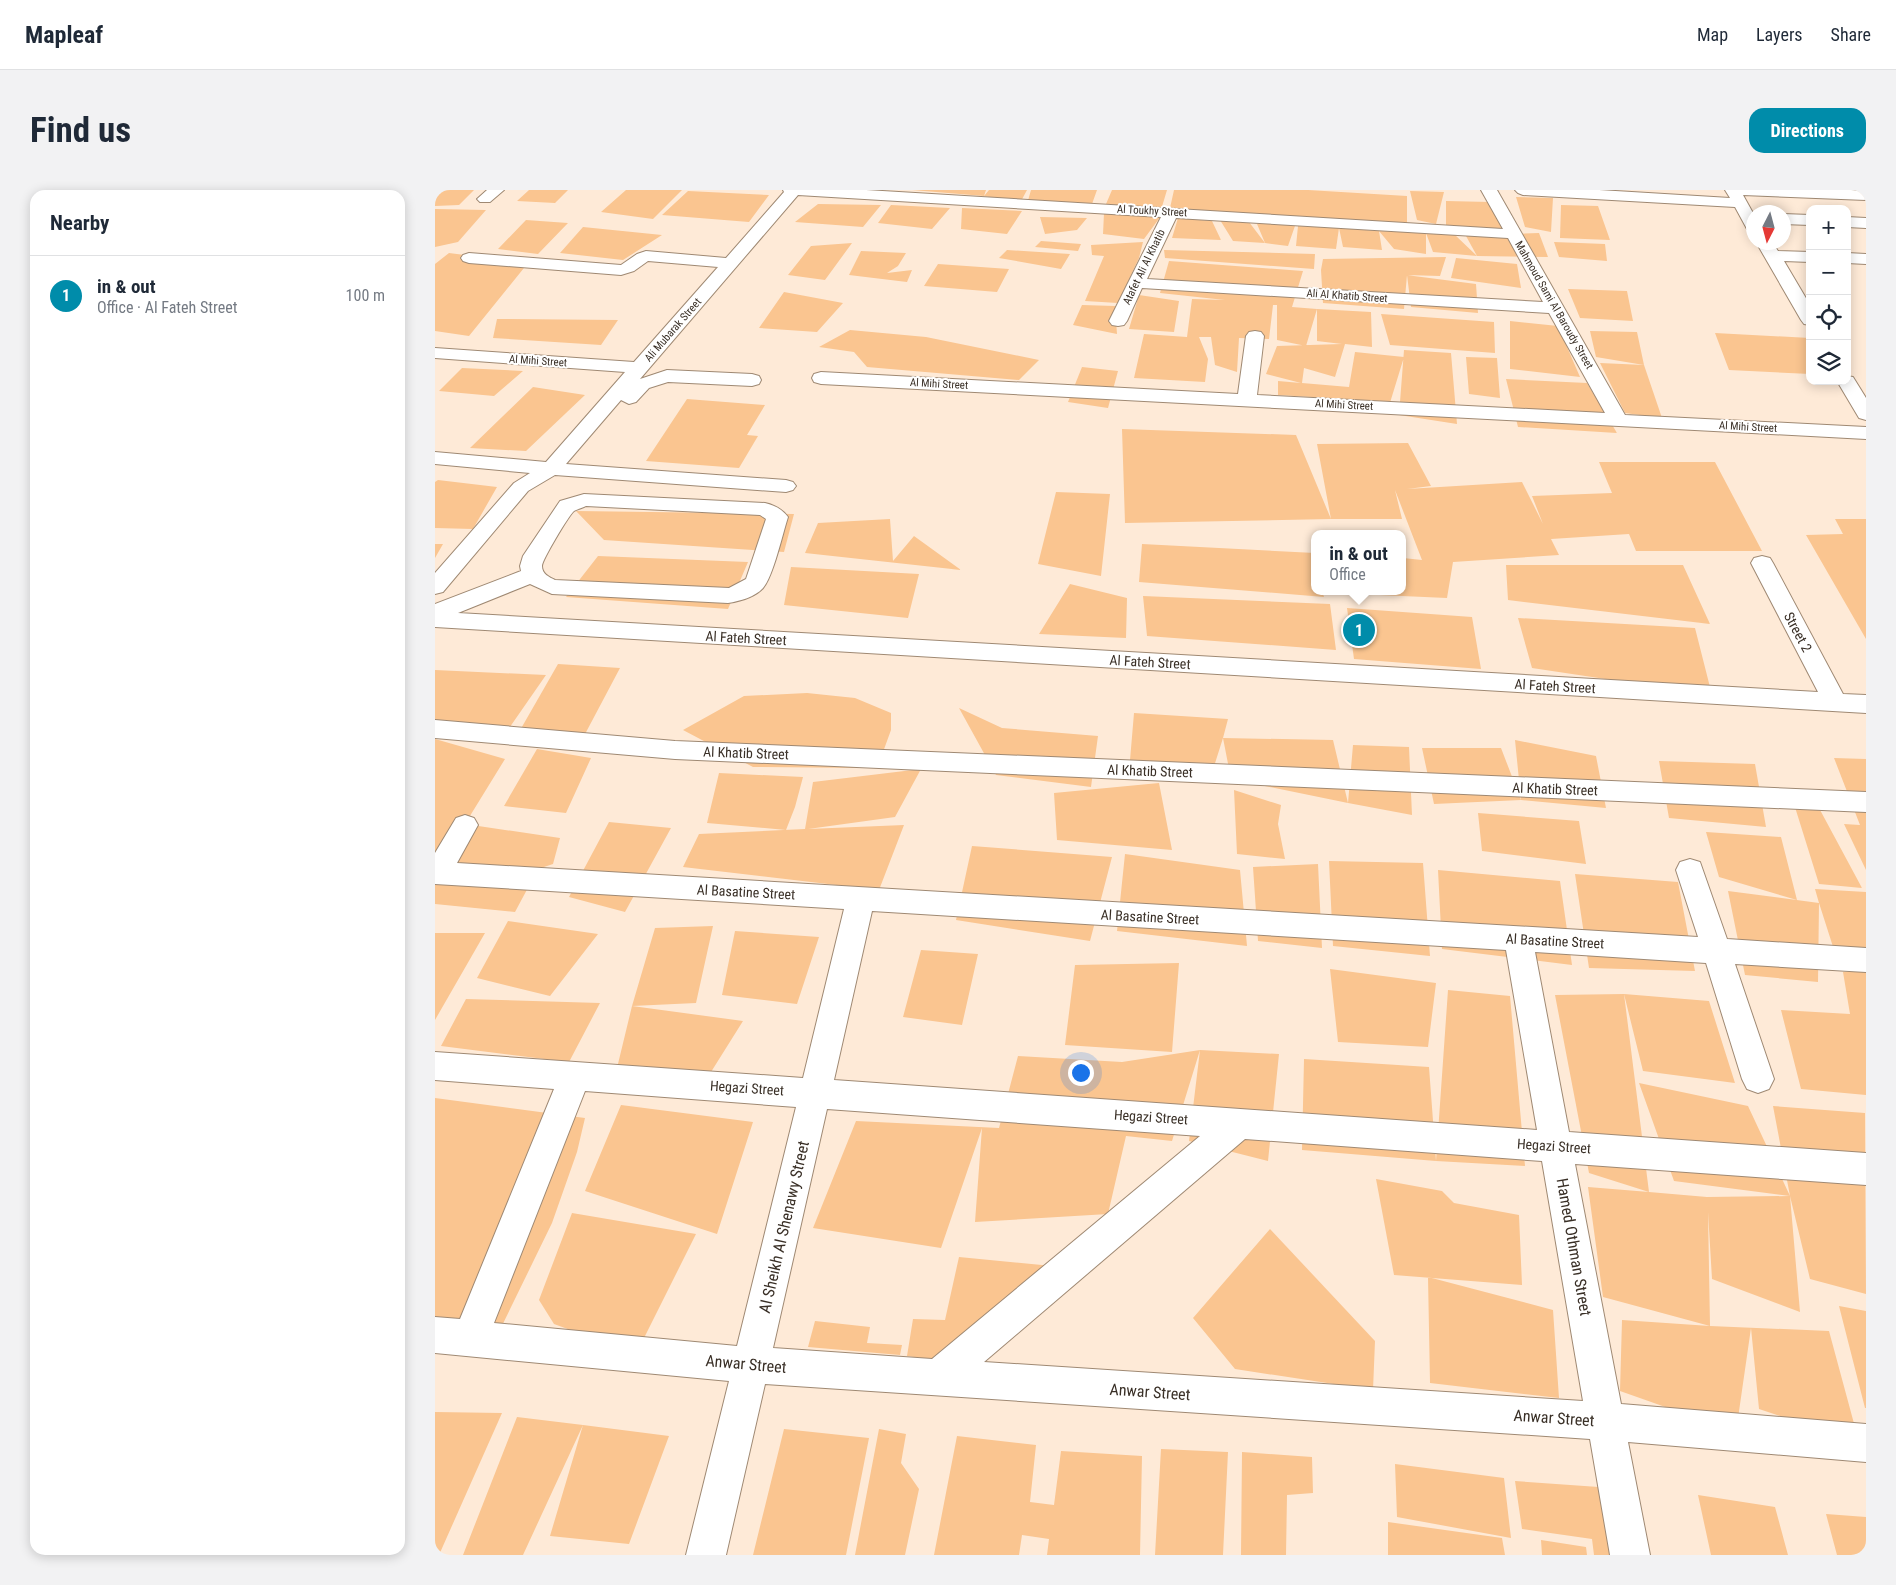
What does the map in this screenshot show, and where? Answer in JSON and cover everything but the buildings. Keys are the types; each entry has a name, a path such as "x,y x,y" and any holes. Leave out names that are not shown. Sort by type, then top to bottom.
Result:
{"street":[{"name":"Al Toukhy Street","path":"793,190 1513,234"},
{"name":"Ali Mubarak Street","path":"435,587 521,487 551,469 793,190"},
{"name":"Mahmoud Sami Al Baroudy Street","path":"1489,190 1618,420"},
{"path":"1523,190 1866,195"},
{"path":"1737,194 1746,210"},
{"name":"Atafet Ali Al Khatib","path":"1118,321 1171,212"},
{"path":"1791,219 1806,220"},
{"path":"1851,222 1866,223"},
{"path":"1769,250 1806,313"},
{"path":"1773,250 1806,256"},
{"path":"469,258 621,270 629,268 647,256 731,263"},
{"path":"1851,258 1866,259"},
{"name":"Ali Al Khatib Street","path":"1137,283 1556,308"},
{"path":"1247,400 1255,336"},
{"name":"Al Mihi Street","path":"435,353 640,368"},
{"path":"573,471 636,389 649,381 667,376 752,380"},
{"name":"Al Mihi Street","path":"821,378 1866,433"},
{"path":"1848,385 1866,414"},
{"path":"435,458 573,471 786,486"},
{"name":"Ali Mubarak Street","path":"437,616 542,491 547,484 551,469"},
{"path":"576,501 765,509 777,517 756,582 749,588 734,595 552,587 540,582 533,575 531,566 534,556 567,506 576,501"},
{"name":"Street 2","path":"1762,562 1835,702"},
{"path":"437,616 533,575"},
{"name":"Al Fateh Street","path":"437,616 1866,704"},
{"name":"Al Khatib Street","path":"435,729 675,750 1866,802"},
{"path":"436,873 465,825"},
{"path":"1690,870 1757,1079"},
{"name":"Al Basatine Street","path":"436,873 1866,960"},
{"name":"Al Sheikh Al Shenawy Street","path":"706,1555 861,899"},
{"name":"Hamed Othman Street","path":"1518,939 1630,1555"},
{"name":"Hegazi Street","path":"435,1066 1866,1169"},
{"path":"452,1336 575,1076"},
{"path":"937,1378 1239,1124"},
{"name":"Anwar Street","path":"452,1336 751,1365 1606,1422 1866,1443"}],"place":[{"name":"in & out","path":"1359,630"}]}
